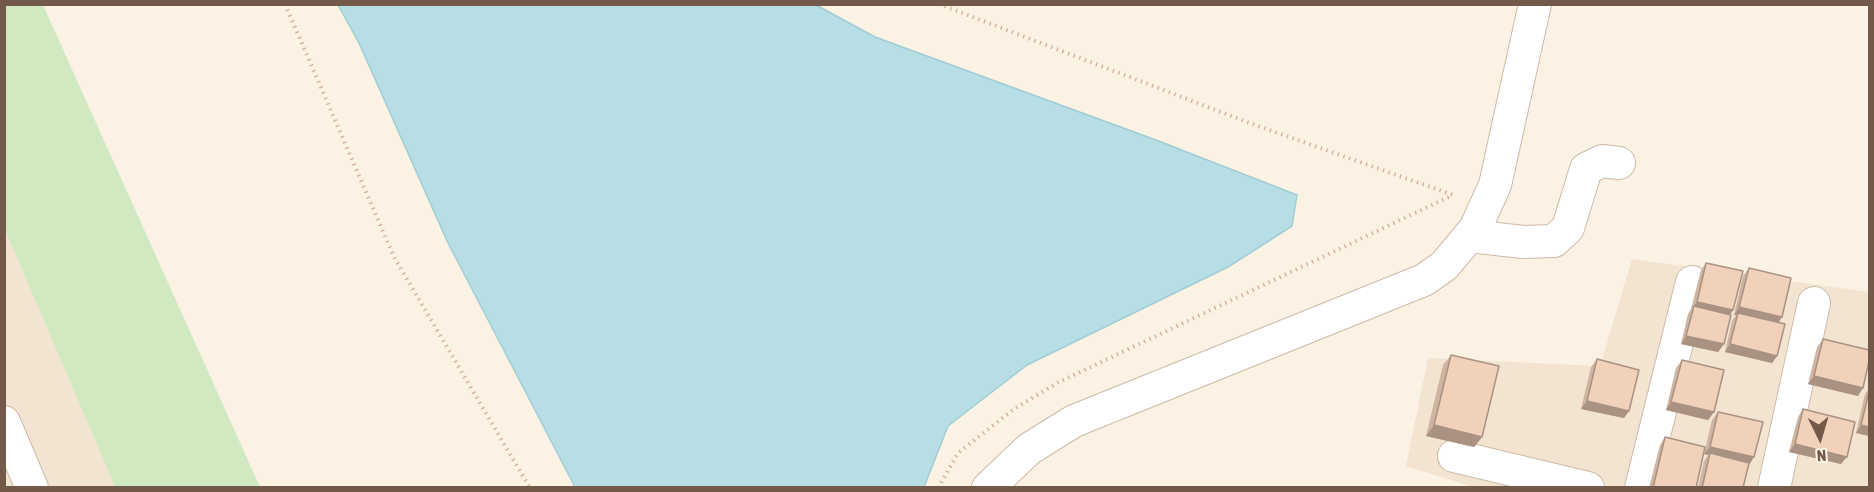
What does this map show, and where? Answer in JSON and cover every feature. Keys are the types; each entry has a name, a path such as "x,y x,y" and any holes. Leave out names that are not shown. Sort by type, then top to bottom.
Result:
{"street":[{"path":"988,488 1029,449 1074,421 1424,280 1444,266 1470,236 1495,185 1535,4"},
{"path":"1470,236 1523,242 1554,241 1568,228 1586,169 1602,161 1619,163"},
{"path":"1641,488 1692,282"},
{"path":"1774,488 1814,303"},
{"path":"4,422 32,488"},
{"path":"1454,456 1588,488"}],"path":[{"path":"285,4 394,257 530,488"},
{"path":"938,488 958,453 1014,409 1057,383 1453,195 1255,125 939,4"}],"shaded area":[{"path":"5,230 115,487 5,487"},
{"path":"1632,259 1869,292 1869,487 1476,488 1406,466 1428,358 1600,366"}],"green space":[{"path":"4,5 43,5 260,487 115,487 5,230"}],"water":[{"path":"338,5 816,5 875,37 1156,140 1297,195 1292,226 1228,267 1027,365 948,426 924,487 575,487 448,243 359,43"}],"building":[{"path":"1706,263 1743,271 1733,310 1697,302"},
{"path":"1749,268 1791,278 1782,317 1739,307"},
{"path":"1694,306 1731,315 1724,344 1686,336"},
{"path":"1738,313 1785,324 1777,356 1730,344"},
{"path":"1823,339 1869,350 1863,388 1814,376"},
{"path":"1451,355 1499,366 1482,437 1434,425"},
{"path":"1597,359 1639,370 1629,411 1587,401"},
{"path":"1682,360 1724,370 1714,412 1671,402"},
{"path":"1869,392 1869,427 1861,425"},
{"path":"1803,409 1855,422 1847,457 1795,444"},
{"path":"1718,412 1763,422 1754,457 1710,447"},
{"path":"1665,437 1705,447 1696,488 1653,488"},
{"path":"1710,453 1749,463 1743,488 1702,488"}]}
